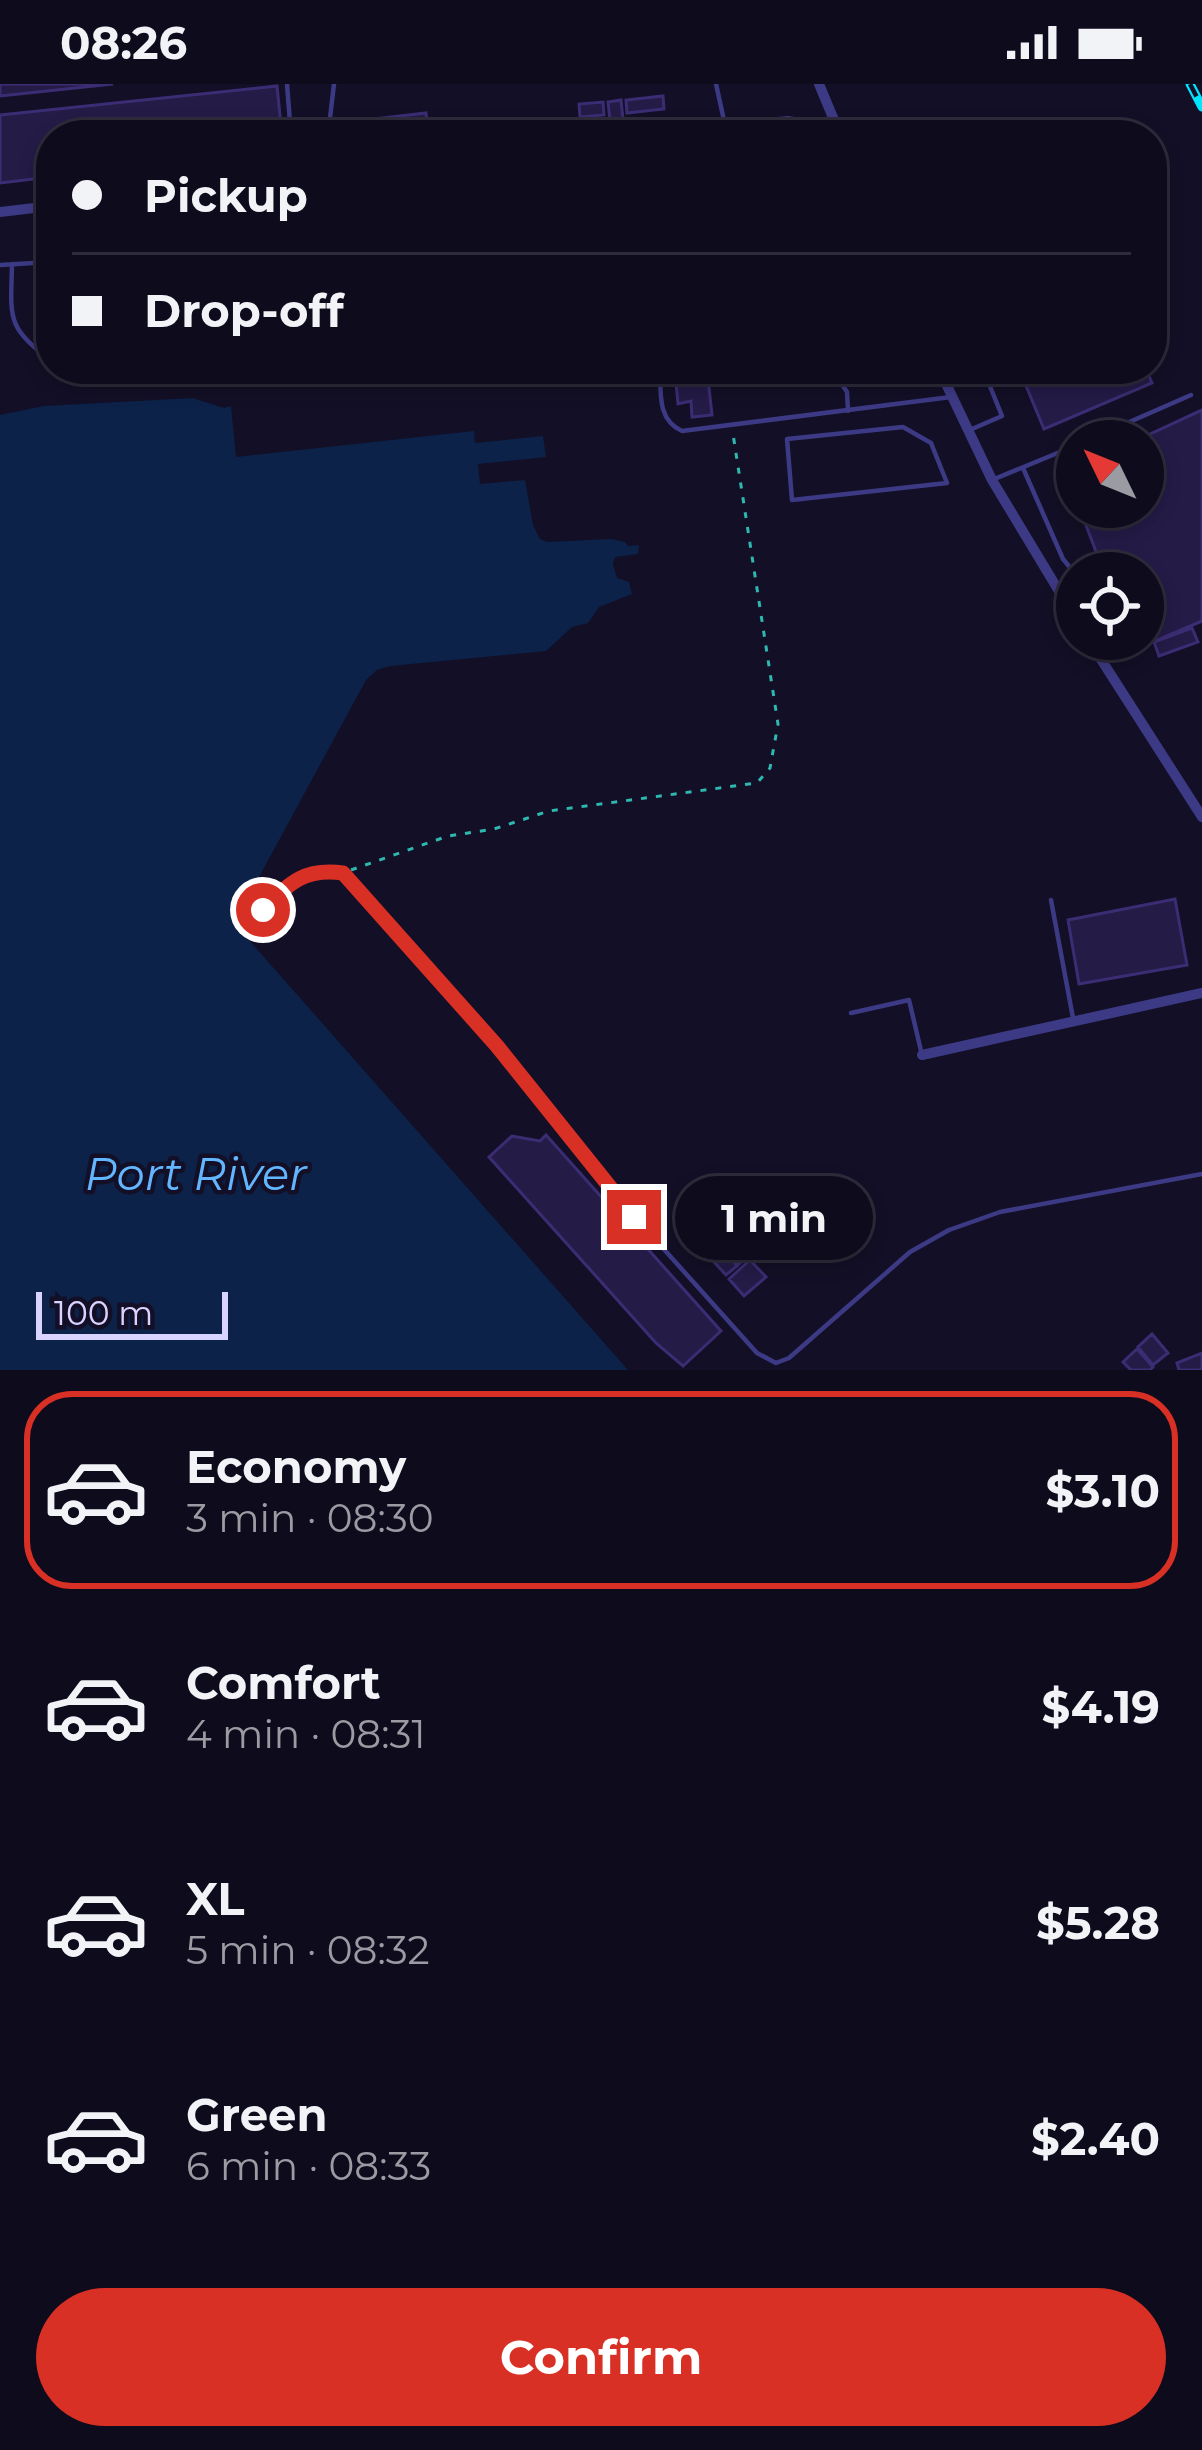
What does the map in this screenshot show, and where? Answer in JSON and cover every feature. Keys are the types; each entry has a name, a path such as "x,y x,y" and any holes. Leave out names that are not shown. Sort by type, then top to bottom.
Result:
{"street":[{"path":"819,84 834,120"},
{"path":"0,212 36,208"},
{"path":"945,384 992,480 1056,589"},
{"path":"1101,660 1202,817"},
{"path":"922,1055 1202,993"}],"lane":[{"path":"287,84 290,120"},
{"path":"716,84 723,120"},
{"path":"329,120 332,85"},
{"path":"0,265 36,263"},
{"path":"12,264 11,316 23,337 36,346"},
{"path":"661,384 662,412 667,422 682,431 951,397"},
{"path":"842,384 848,411"},
{"path":"966,431 1002,416 989,384"},
{"path":"1133,420 1191,395"},
{"path":"904,427 931,443 947,483 792,500 787,440 853,432 904,427"},
{"path":"992,480 1056,454"},
{"path":"1023,468 1060,552"},
{"path":"263,910 288,885 316,870 343,873 497,1046 609,1188 757,1353 776,1363 789,1358 910,1252 950,1230 1000,1212 1202,1174"},
{"path":"1052,900 1074,1021"},
{"path":"851,1013 909,1000 922,1055"}],"path":[{"path":"343,873 448,836 494,829 549,811 757,783 770,768 778,724 732,426"}],"water":[{"name":"Port River","path":"193,398 231,406 236,457 474,431 475,443 543,436 546,457 478,464 480,484 525,480 533,525 547,542 611,539 639,545 638,554 615,557 613,565 617,578 629,582 632,594 599,607 588,623 572,627 546,651 390,666 366,680 234,923 628,1370 0,1370 0,415 44,406"}],"building":[{"path":"0,84 113,84 0,96"},
{"path":"277,86 280,120 36,120 36,179 0,183 0,115"},
{"path":"663,96 664,109 627,113 626,100"},
{"path":"621,100 623,119 610,120 608,102"},
{"path":"603,102 604,115 580,117 579,104"},
{"path":"426,113 427,120 365,120"},
{"path":"676,384 709,384 712,415 692,417 691,401 678,404"},
{"path":"1025,384 1150,384 1056,420 1044,429"},
{"path":"1202,410 1202,621 1164,637 1164,552 1096,552 1087,528 1164,528 1164,428"},
{"path":"1192,628 1198,642 1164,654 1164,638"},
{"path":"1175,899 1187,965 1079,984 1068,920"},
{"path":"546,1135 721,1331 683,1366 656,1343 489,1157 512,1136 540,1141"},
{"path":"700,1209 728,1238 720,1245 737,1266 726,1275 678,1223"},
{"path":"735,1243 747,1257 739,1264 726,1251"},
{"path":"750,1260 766,1277 744,1296 729,1279"},
{"path":"1152,1334 1168,1353 1153,1365 1138,1347"},
{"path":"1137,1349 1153,1367 1150,1370 1131,1370 1123,1362"},
{"path":"1202,1353 1202,1370 1179,1370 1177,1363"}],"railway":[{"path":"1190,84 1202,107"}],"route":[{"path":"263,910 288,885 316,870 343,873 497,1046 634,1217"}]}
